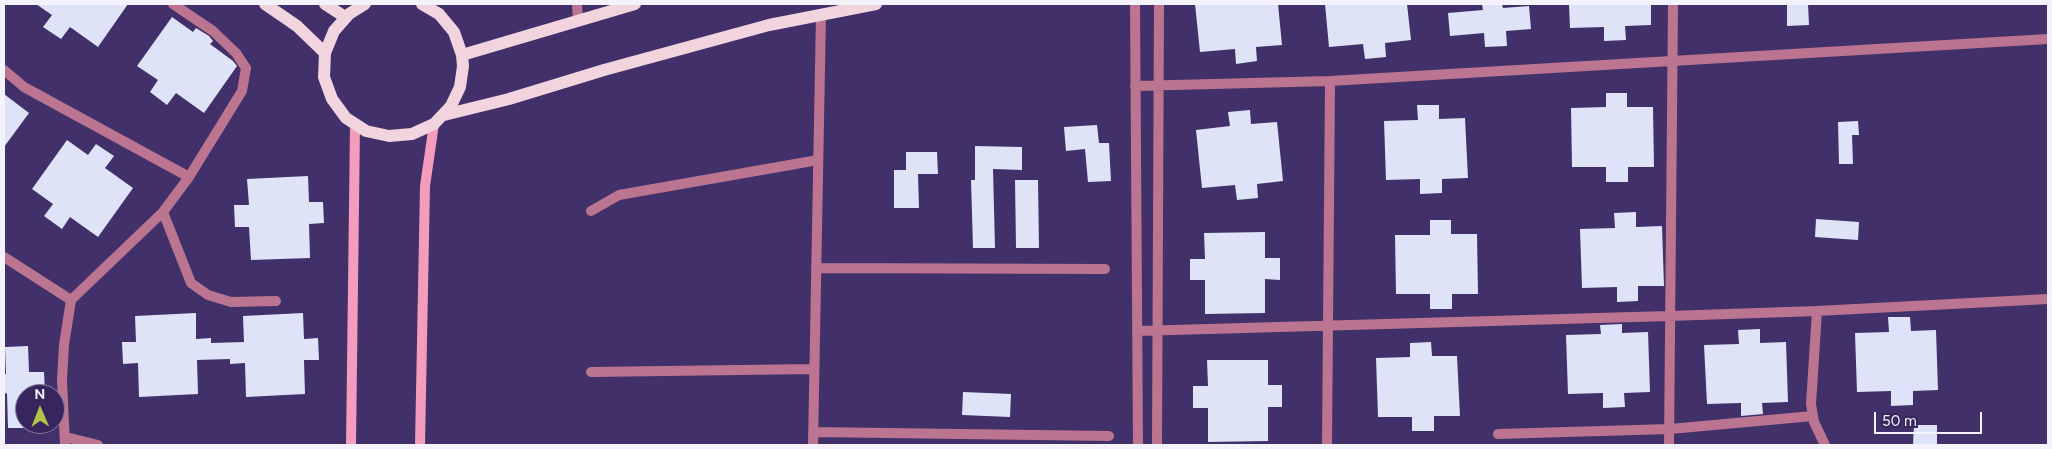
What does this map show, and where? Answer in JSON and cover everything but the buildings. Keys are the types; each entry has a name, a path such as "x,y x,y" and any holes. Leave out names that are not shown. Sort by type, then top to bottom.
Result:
{"main road":[{"path":"266,4 297,26 325,53"},
{"path":"325,4 345,17"},
{"path":"365,4 345,17 334,31 325,53 324,77 332,99 342,113 355,125 366,131 389,136 412,134 434,124 451,106 460,87 463,66 462,55 454,32 439,14 426,5"},
{"path":"462,55 635,4"},
{"path":"444,114 509,99 604,70 768,25 876,4"},
{"path":"420,445 425,186 434,124"},
{"path":"351,445 355,125"}],"street":[{"path":"98,445 66,441 62,380 64,345 71,300 163,212 189,177 242,91 246,68 236,52 213,31 174,4"},
{"path":"578,4 578,21"},
{"path":"1135,4 1138,445"},
{"path":"1157,445 1159,4"},
{"path":"1669,445 1673,4"},
{"path":"812,445 821,14"},
{"path":"1136,86 1330,81 2048,39"},
{"path":"4,70 24,86 189,177"},
{"path":"1327,445 1330,81"},
{"path":"591,211 618,195 818,160"},
{"path":"163,212 191,282 208,295 232,302 276,300"},
{"path":"4,257 71,300"},
{"path":"816,268 1105,268"},
{"path":"1137,331 1329,327 1817,311 2048,299"},
{"path":"1817,311 1811,404 1813,416 1826,445"},
{"path":"591,372 814,369"},
{"path":"1498,434 1670,429 1813,416"},
{"path":"813,432 1109,436"}]}
